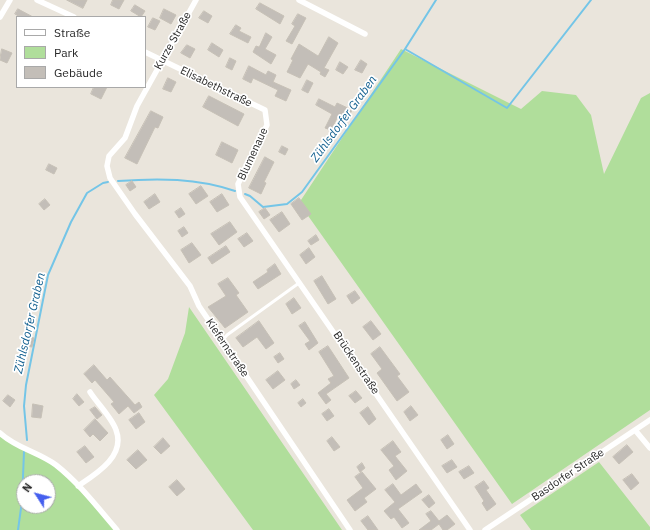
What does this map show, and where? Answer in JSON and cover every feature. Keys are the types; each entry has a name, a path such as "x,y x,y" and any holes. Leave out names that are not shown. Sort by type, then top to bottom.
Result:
{"street":[{"path":"0,17 10,0"},
{"path":"37,0 72,16"},
{"name":"Kurze Straße","path":"107,166 109,156 125,138 137,106 196,0"},
{"path":"299,0 365,34"},
{"name":"Elisabethstraße","path":"146,52 265,110"},
{"name":"Blumenaue","path":"240,197 238,184 267,125 265,110"},
{"name":"Kiefernstraße","path":"107,166 110,178 190,286 199,306 350,530"},
{"name":"Brückenstraße","path":"240,197 470,530"},
{"path":"78,486 104,469 115,453 118,440 116,429 90,392"},
{"name":"Basdorfer Straße","path":"485,530 650,420"},
{"path":"635,430 650,448"},
{"path":"0,433 9,442 56,465 78,486 117,530"}],"lane":[{"path":"222,341 227,335 300,282"}],"green space":[{"path":"401,49 521,109 542,91 576,95 591,115 604,174 641,98 650,93 650,410 512,504 299,203"},
{"path":"189,307 342,530 253,530 154,395 168,379 185,333"},
{"path":"0,433 55,466 77,487 115,530 0,530"},
{"path":"599,462 650,527 650,530 531,530 520,515"}],"building":[{"path":"67,0 87,0 83,8"},
{"path":"113,0 124,0 119,9 111,5"},
{"path":"260,3 284,16 280,24 256,9"},
{"path":"135,5 145,11 142,16 139,16 131,11"},
{"path":"18,9 31,16 18,16 15,14"},
{"path":"164,9 176,15 171,24 160,18"},
{"path":"204,11 212,16 208,23 199,18"},
{"path":"298,14 306,18 292,44 286,41 295,26 292,24"},
{"path":"153,18 160,21 155,30 148,27"},
{"path":"236,25 241,28 239,31 251,37 248,43 230,34"},
{"path":"266,33 272,37 265,49 276,55 271,64 253,52 256,46 259,47"},
{"path":"329,37 338,43 324,68 329,70 325,77 320,74 321,72 308,64 300,78 287,72 293,60 291,59 299,44 318,56"},
{"path":"212,43 223,50 219,57 208,50"},
{"path":"187,45 195,49 190,58 181,53"},
{"path":"2,49 12,53 7,63 0,60"},
{"path":"230,58 236,61 232,70 226,67"},
{"path":"361,60 367,64 362,73 355,70"},
{"path":"340,62 348,67 343,74 336,70"},
{"path":"249,66 266,75 268,71 276,75 273,82 291,90 286,101 275,96 278,90 253,78 251,83 243,79"},
{"path":"168,78 176,82 171,92 163,89"},
{"path":"307,80 313,83 308,93 302,90"},
{"path":"94,88 106,88 101,99 91,94"},
{"path":"209,96 244,114 238,126 203,107"},
{"path":"319,99 335,107 337,103 352,110 347,120 338,116 331,130 325,128 332,114 316,105"},
{"path":"151,111 163,117 158,128 155,127 137,164 125,158"},
{"path":"222,142 238,150 232,163 216,155"},
{"path":"282,146 288,149 285,155 279,152"},
{"path":"265,157 274,162 264,182 266,183 261,194 249,188"},
{"path":"49,164 57,168 54,174 46,170"},
{"path":"132,181 136,187 130,191 126,185"},
{"path":"201,186 208,196 196,204 189,194"},
{"path":"155,194 160,202 149,209 144,202"},
{"path":"222,194 229,205 217,212 210,202"},
{"path":"299,198 311,214 302,220 291,204"},
{"path":"45,199 50,205 44,210 39,204"},
{"path":"181,208 185,214 179,218 175,212"},
{"path":"265,208 270,215 264,219 259,212"},
{"path":"282,212 290,224 279,232 270,220"},
{"path":"230,222 237,232 219,245 211,234"},
{"path":"184,227 188,233 182,237 178,231"},
{"path":"247,233 253,241 244,247 238,239"},
{"path":"316,235 319,240 311,245 308,241"},
{"path":"192,243 201,255 189,263 181,250"},
{"path":"226,246 230,252 212,264 208,258"},
{"path":"309,248 315,257 306,264 300,255"},
{"path":"275,264 281,274 258,289 253,282 268,272 267,270"},
{"path":"322,276 336,299 328,304 314,281"},
{"path":"228,278 239,293 236,295 248,312 225,328 208,307 226,296 218,284"},
{"path":"355,291 360,298 352,304 347,296"},
{"path":"294,298 301,308 292,314 286,304"},
{"path":"259,321 274,343 266,349 257,337 243,347 236,338"},
{"path":"371,321 381,334 373,340 363,327"},
{"path":"305,322 318,343 309,350 305,344 310,341 299,326"},
{"path":"28,336 34,338 32,347 25,346"},
{"path":"328,346 349,378 326,394 331,400 326,404 318,393 331,383 328,379 334,376 319,352"},
{"path":"380,347 400,374 397,376 409,392 397,401 377,373 382,369 371,354"},
{"path":"280,353 284,359 278,363 274,357"},
{"path":"94,365 107,380 110,377 135,405 139,402 142,407 134,413 128,406 119,414 111,404 114,402 95,380 92,383 84,374"},
{"path":"278,371 285,380 273,389 266,380"},
{"path":"296,380 300,385 294,389 291,384"},
{"path":"356,391 362,398 355,403 349,396"},
{"path":"77,394 84,402 79,406 73,399"},
{"path":"8,395 15,400 10,407 3,401"},
{"path":"303,399 306,403 301,407 298,403"},
{"path":"33,404 43,406 41,418 32,417"},
{"path":"411,406 418,415 410,421 404,412"},
{"path":"95,407 102,415 97,419 90,410"},
{"path":"368,407 376,419 369,425 360,413"},
{"path":"329,409 334,416 327,421 322,414"},
{"path":"139,413 145,422 136,429 129,420"},
{"path":"95,419 108,433 100,441 93,434 90,437 84,430"},
{"path":"448,435 454,444 447,449 441,440"},
{"path":"332,437 340,447 334,451 327,441"},
{"path":"163,438 170,446 161,454 154,447"},
{"path":"393,441 401,452 395,456 407,471 396,480 389,470 394,466 381,450"},
{"path":"627,445 633,452 619,464 613,457"},
{"path":"85,446 94,457 86,463 77,452"},
{"path":"138,450 147,460 136,469 127,460"},
{"path":"452,460 457,467 447,473 442,466"},
{"path":"362,463 365,468 360,472 357,467"},
{"path":"469,466 474,473 464,479 459,472"},
{"path":"362,472 376,489 364,498 367,502 355,511 347,500 363,488 355,477"},
{"path":"632,474 639,483 631,490 623,480"},
{"path":"177,480 185,489 177,496 169,487"},
{"path":"484,481 489,488 486,490 496,504 487,511 482,503 484,501 475,487"},
{"path":"393,484 401,495 416,484 422,492 398,509 409,523 402,528 394,517 391,519 384,511 395,502 385,490"},
{"path":"429,495 435,503 429,508 422,500"},
{"path":"431,511 439,521 447,515 455,524 447,530 443,530 439,524 431,530 419,530 431,521 426,514"},
{"path":"368,516 378,530 368,530 361,521"}],"waterway":[{"name":"Zühlsdorfer Graben","path":"245,194 250,196 263,207 287,204 302,192 405,49 436,0"},
{"path":"405,49 507,108 591,0"},
{"name":"Zühlsdorfer Graben","path":"118,181 148,179 192,181 235,191"},
{"name":"Zühlsdorfer Graben","path":"27,440 24,406 26,385 48,275 71,222 87,193 103,183 108,182"},
{"name":"Zühlsdorfer Graben","path":"18,530 22,501 24,452"}]}
